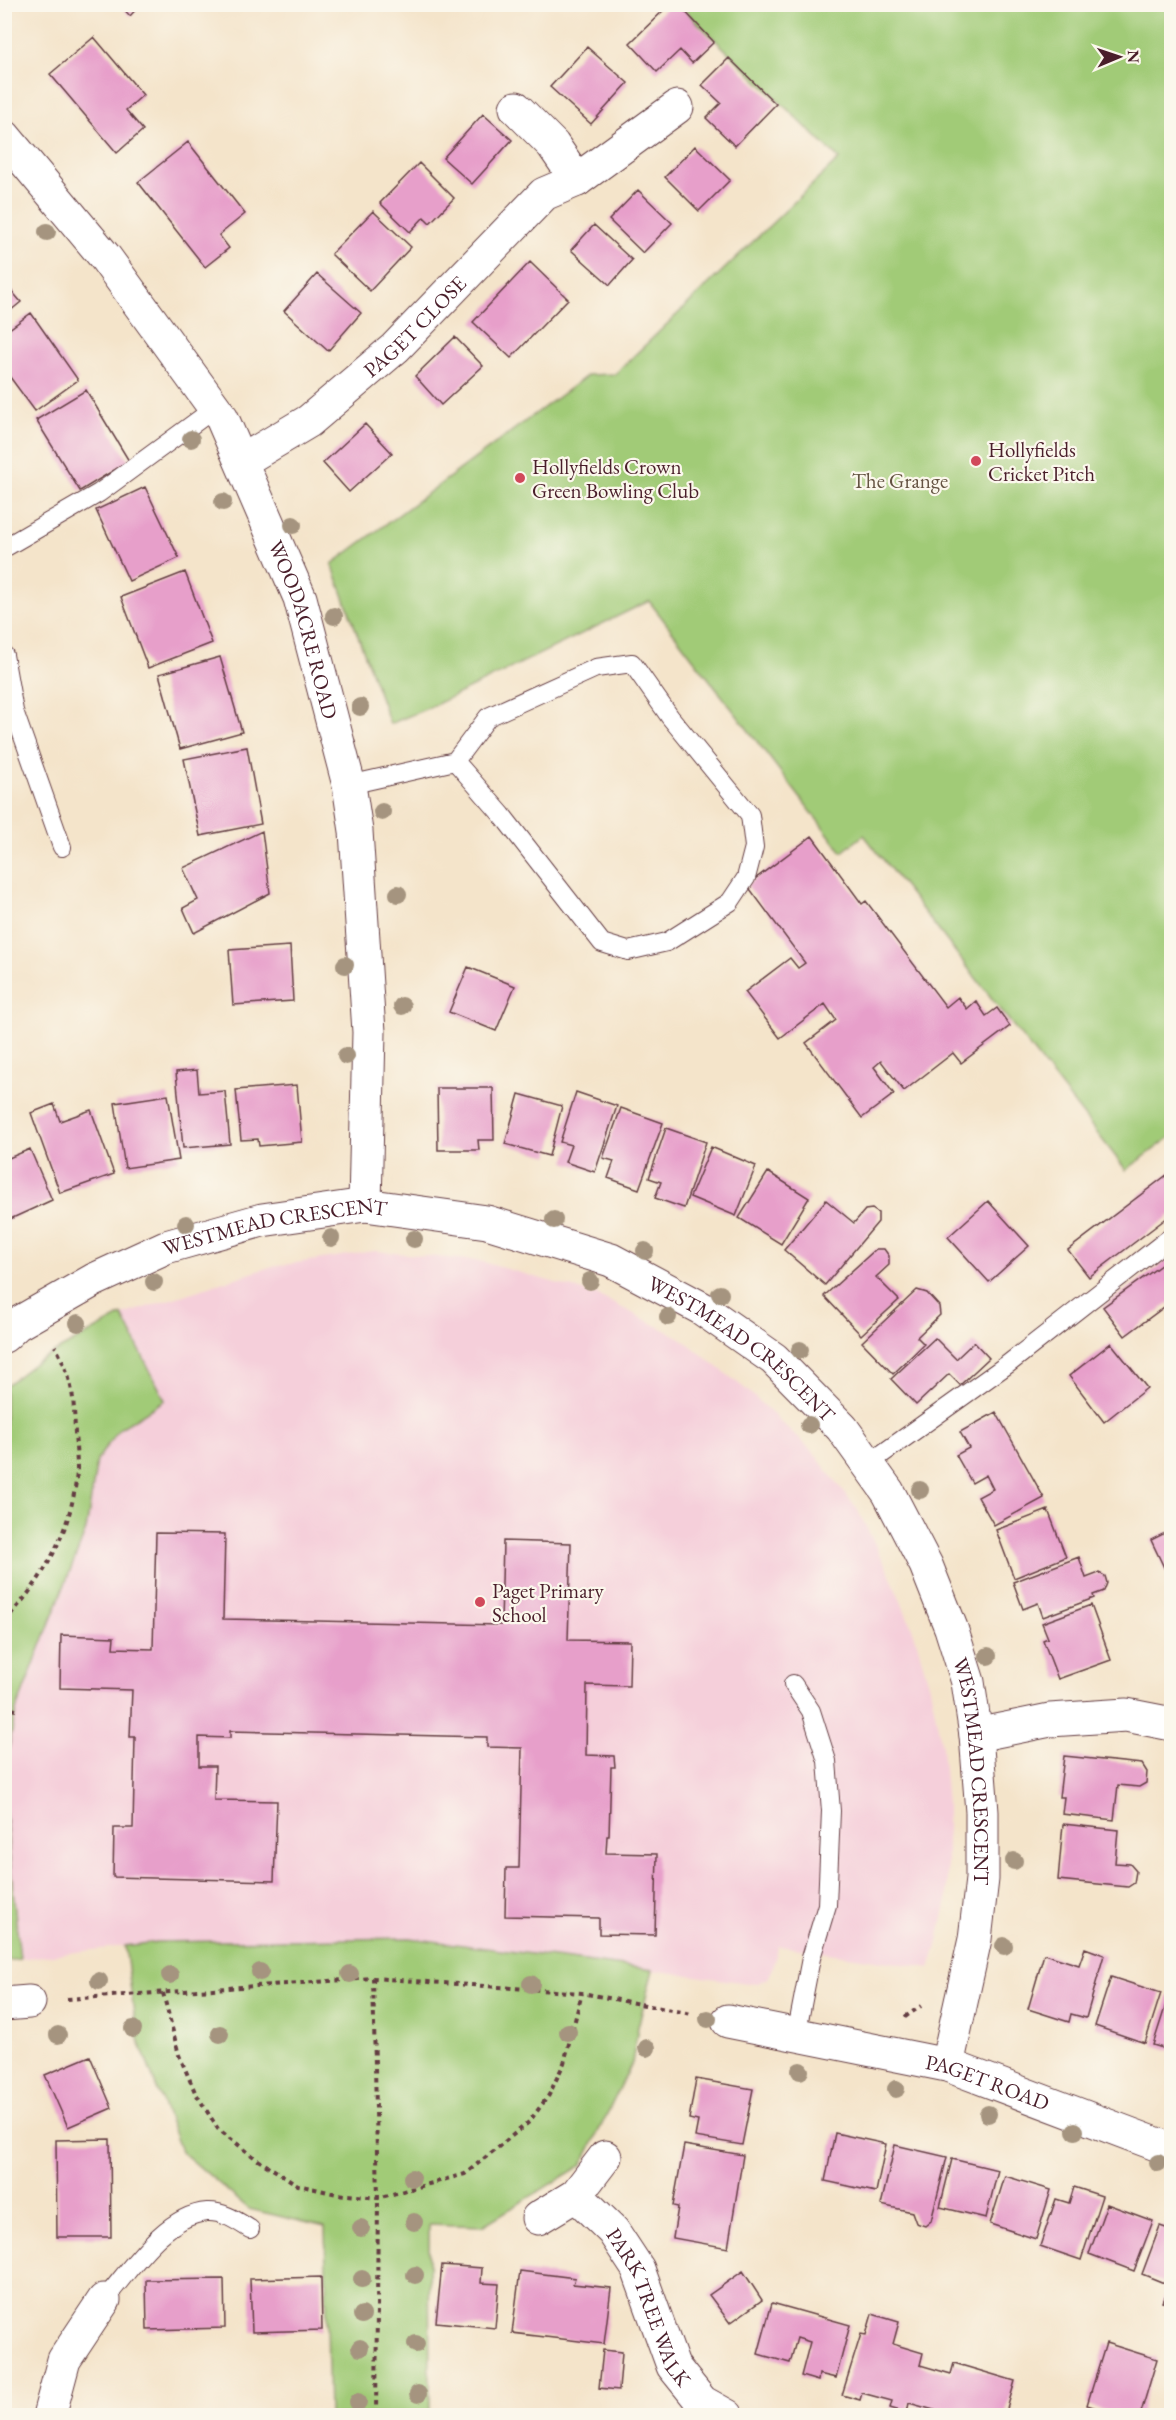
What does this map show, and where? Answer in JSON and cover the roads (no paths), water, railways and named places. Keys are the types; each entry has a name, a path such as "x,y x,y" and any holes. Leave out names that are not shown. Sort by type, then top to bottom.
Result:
{"street":[{"name":"PAGET CLOSE","path":"242,461 309,421 395,348 544,194 577,180 677,107"},
{"path":"516,108 553,145 577,180"},
{"name":"WOODACRE ROAD","path":"4,136 105,257 215,408 242,461 300,598 349,785 356,831 369,1032 365,1205"},
{"name":"WESTMEAD CRESCENT","path":"4,1336 17,1324 94,1280 166,1247 262,1220 365,1205 487,1222 611,1260 701,1308 774,1359 842,1428 888,1492 926,1565 951,1628 968,1682 976,1735 982,1812 982,1879 975,1939 947,2065"},
{"path":"976,1735 1050,1720 1126,1715 1172,1724"},
{"name":"PAGET ROAD","path":"728,2020 796,2036 947,2065 1172,2150"},
{"path":"537,2218 576,2195 604,2157"},
{"name":"PARK TREE WALK","path":"576,2195 613,2231 638,2269 673,2366 702,2402 727,2415"},
{"path":"43,2414 64,2360 104,2300"}],"lane":[{"path":"4,548 99,493 215,408"},
{"path":"4,655 14,711 62,847"},
{"path":"349,785 455,761 488,717 596,668 632,663 670,717 750,815 754,846 746,878 730,902 668,942 628,951 602,943 502,815 455,761"},
{"path":"868,1464 1008,1364 1172,1236"},
{"path":"793,1684 811,1711 827,1761 831,1811 827,1905 811,1958 796,2036"},
{"path":"104,2300 164,2231 187,2217 208,2212 229,2216 250,2229"}],"place":[{"name":"Hollyfields Cricket Pitch","path":"976,461"},
{"name":"Hollyfields Crown Green Bowling Club","path":"520,478"},
{"name":"Paget Primary School","path":"480,1602"}],"park label":[{"name":"The Grange","path":"900,480"}]}
